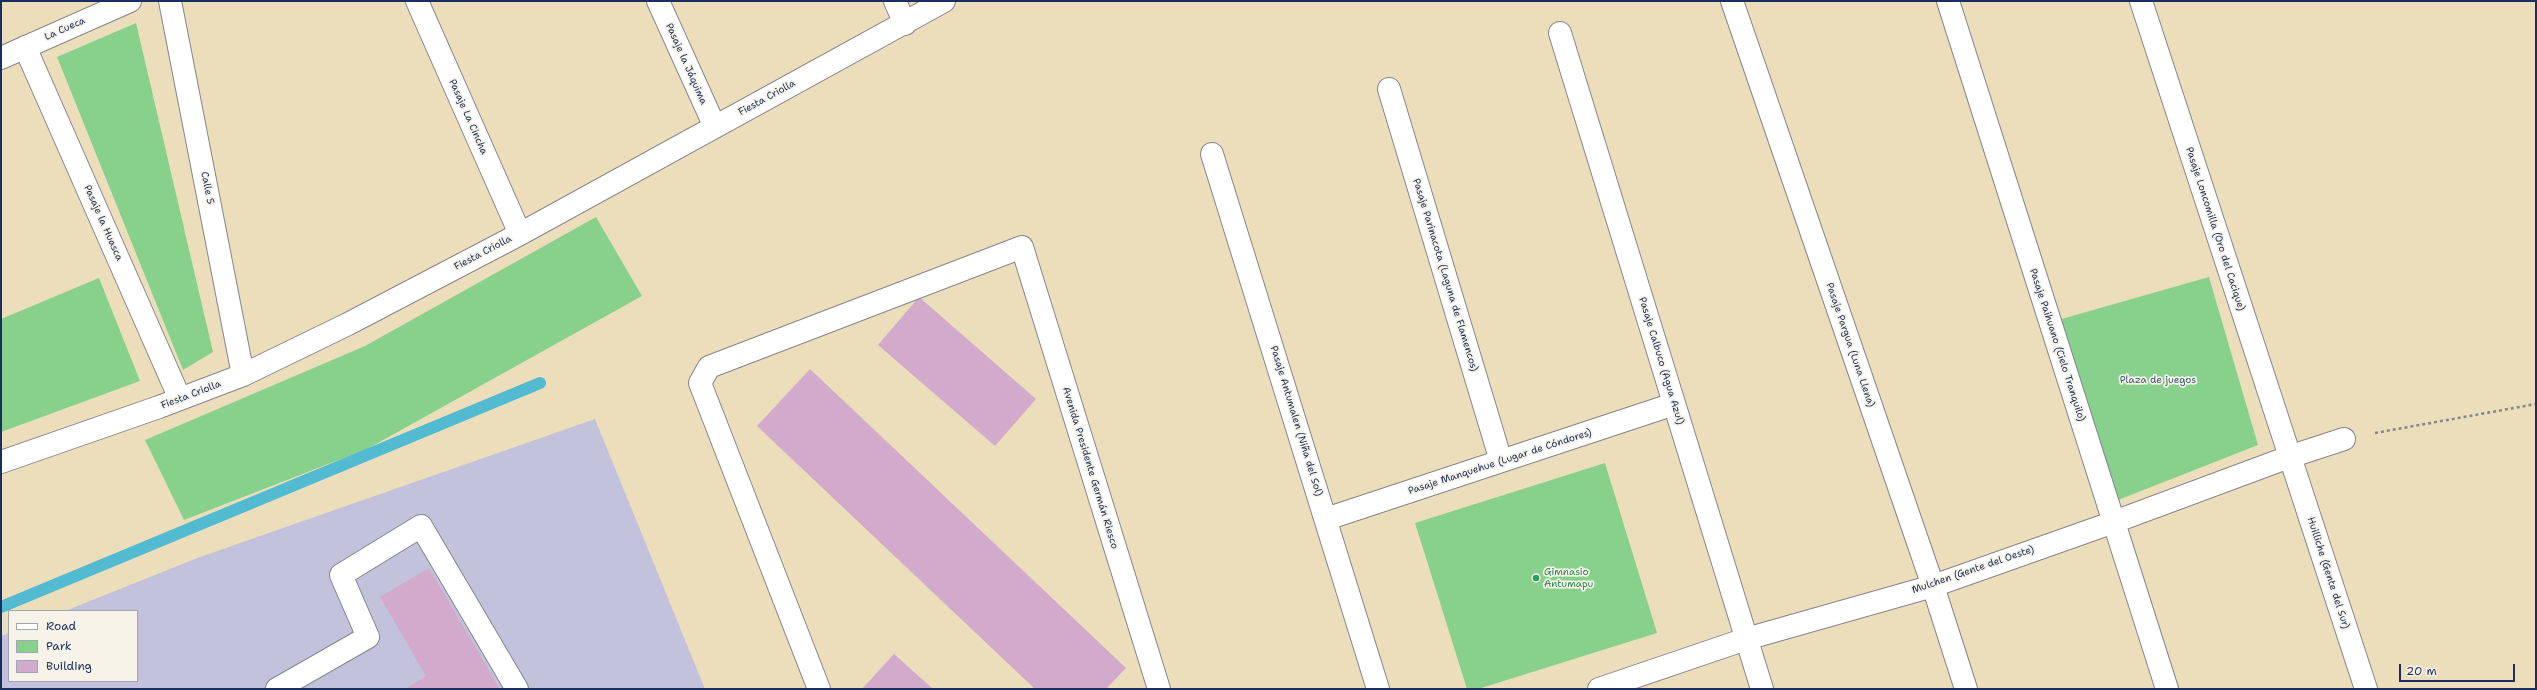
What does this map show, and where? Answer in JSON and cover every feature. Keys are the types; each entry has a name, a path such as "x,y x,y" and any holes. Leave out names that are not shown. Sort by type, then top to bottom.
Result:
{"street":[{"name":"La Cueca","path":"1,58 130,1"},
{"name":"Calle 5","path":"170,1 243,375"},
{"name":"Pasaje La Cincha","path":"417,1 520,234"},
{"name":"Pasaje la Jáquima","path":"658,1 715,127"},
{"path":"895,1 905,24"},
{"name":"Fiesta Criolla","path":"1,462 180,399 243,375 348,324 520,234 905,24 944,1"},
{"name":"Pasaje Pargua (Luna Llena)","path":"1732,1 1966,689"},
{"name":"Pasaje Paihuano (Cielo Tranquilo)","path":"1948,1 2167,689"},
{"name":"Pasaje Loncomilla (Oro del Cacique)","path":"2141,1 2290,456"},
{"name":"Pasaje Calbuco (Agua Azul)","path":"1560,33 1762,689"},
{"name":"Pasaje la Huasca","path":"25,47 180,399"},
{"name":"Pasaje Parinacota (Laguna de Flamencos)","path":"1389,89 1501,461"},
{"name":"Pasaje Antumalen (Niña del Sol)","path":"1212,154 1378,689"},
{"name":"Avenida Presidente Germán Riesco","path":"819,689 700,383 709,367 1022,247 1159,689"},
{"name":"Pasaje Manquehue (Lugar de Cóndores)","path":"1326,519 1674,404"},
{"name":"Mulchen (Gente del Oeste)","path":"1599,689 1746,639 1932,586 2114,522 2290,456 2344,439"},
{"name":"Huilliche (Gente del Sur)","path":"2290,456 2366,689"},
{"path":"277,689 368,637 341,575 421,526 517,689"}],"path":[{"path":"2344,439 2536,404"}],"shaded area":[{"path":"595,419 705,689 1,689 1,636 8,633 8,682 138,682 138,610 68,610 200,557"}],"green space":[{"path":"136,23 213,352 183,370 57,57"},
{"path":"596,217 642,296 367,449 184,520 145,440 365,346"},
{"name":"Plaza de juegos","path":"2209,277 2258,445 2113,502 2058,320"},
{"path":"99,278 140,381 1,432 1,319"},
{"name":"Gimnasio Antumapu","path":"1605,463 1657,633 1478,689 1467,689 1415,523"}],"building":[{"path":"919,297 1036,399 995,446 878,345"},
{"path":"810,369 1126,668 1106,689 1035,689 757,426"},
{"path":"429,568 500,689 405,689 426,676 380,597"},
{"path":"894,654 933,689 862,689"}],"waterway":[{"path":"1,607 540,383"}],"place":[{"name":"Gimnasio Antumapu","path":"1536,578"}]}
